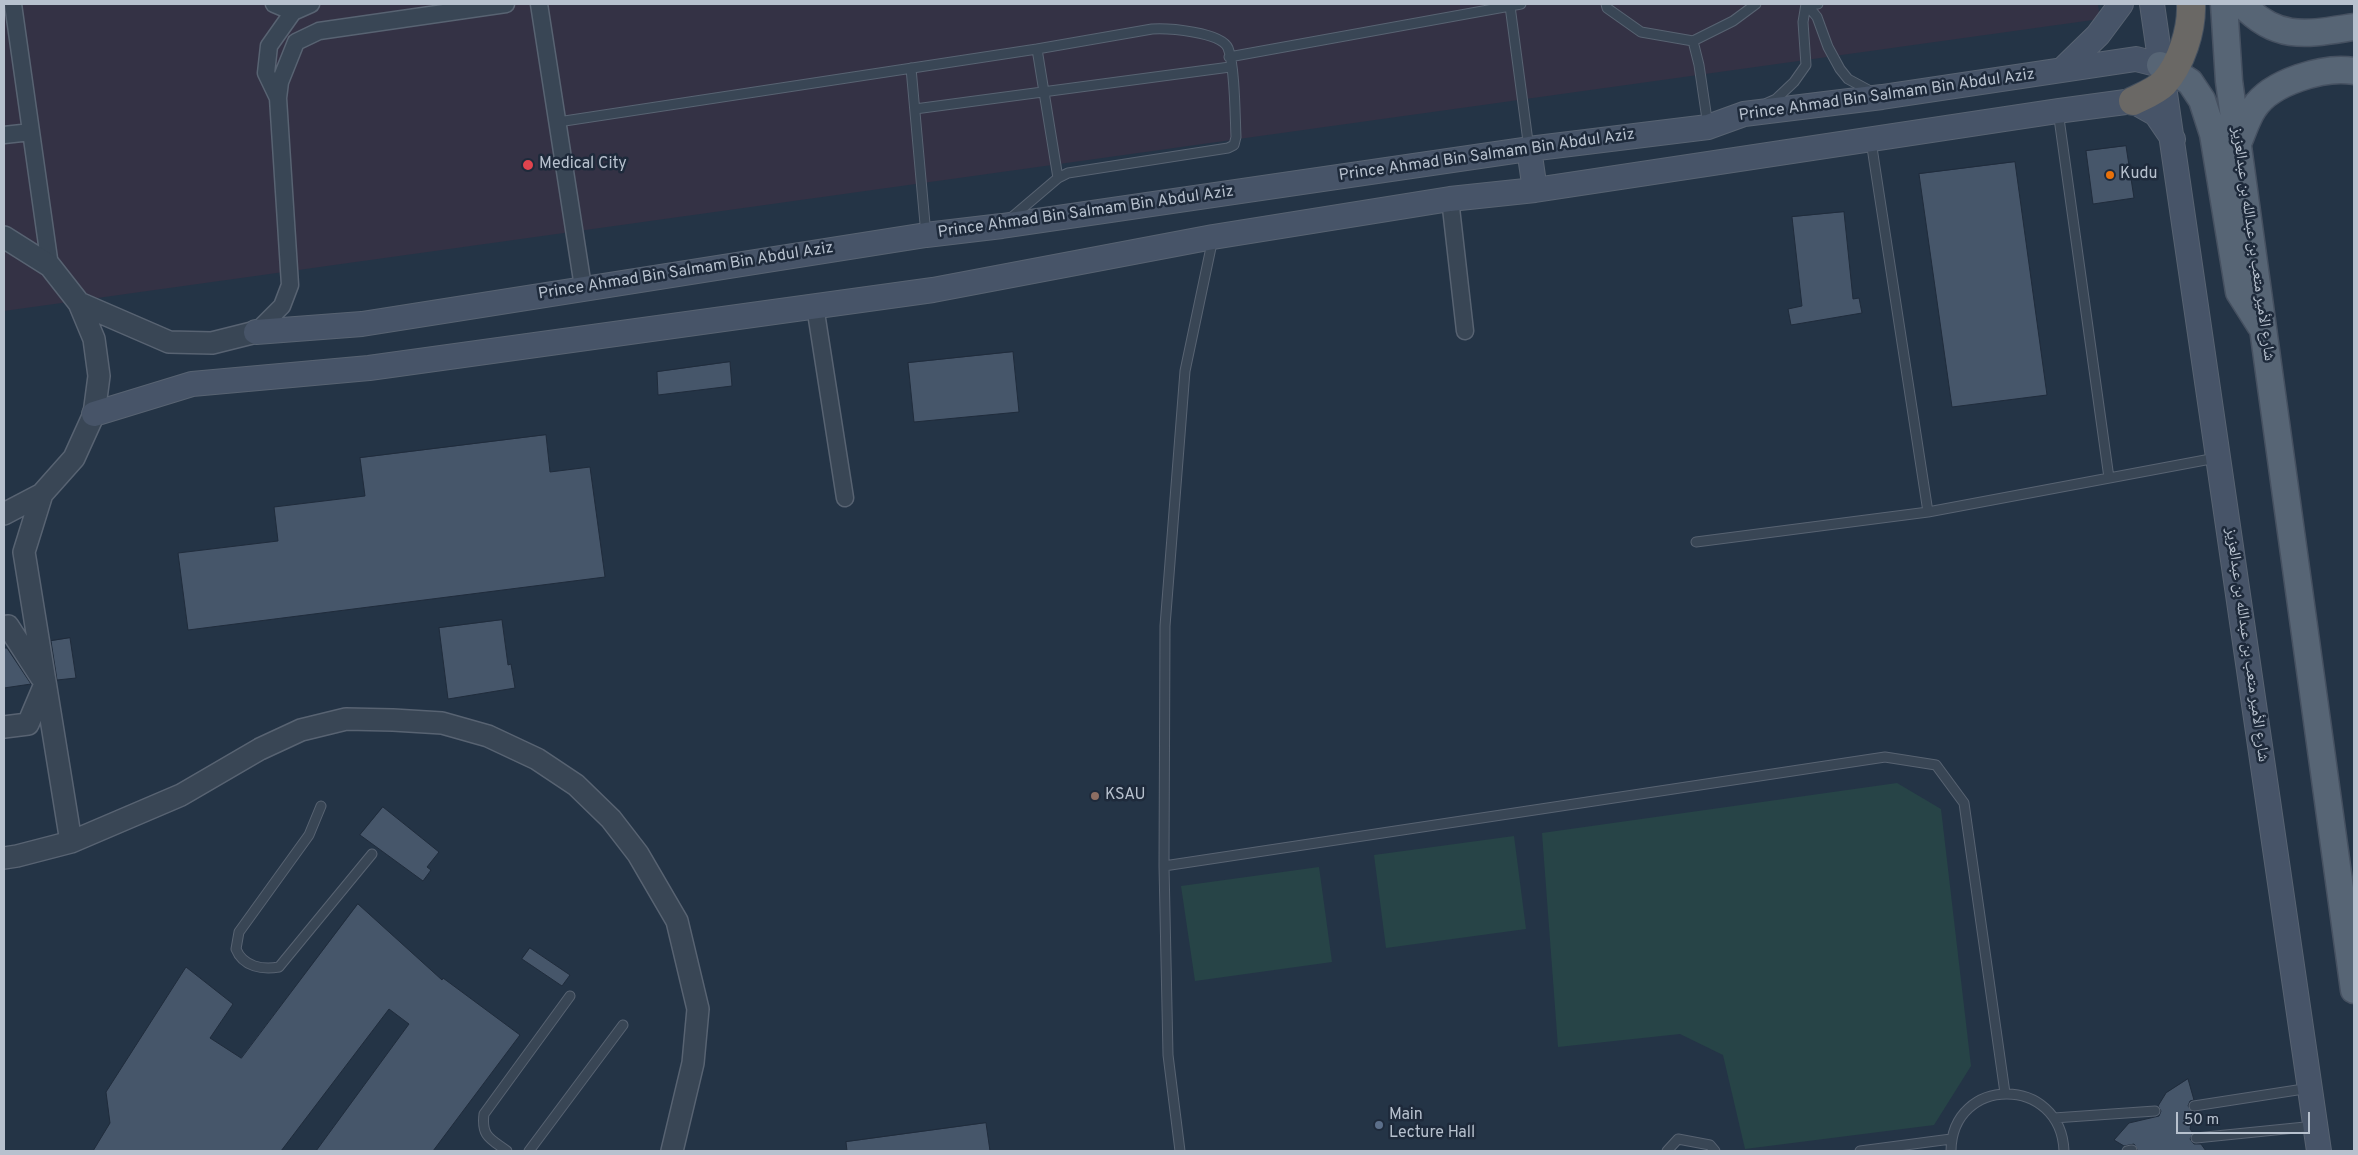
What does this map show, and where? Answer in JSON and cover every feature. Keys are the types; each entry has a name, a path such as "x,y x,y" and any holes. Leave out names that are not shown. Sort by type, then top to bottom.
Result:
{"highway":[{"path":"2133,101 2165,74 2186,40 2191,4"}],"main road":[{"path":"2063,69 2098,34 2121,4"},
{"name":"شارع الأمير متعب بن عبدالله بن عبدالعزيز","path":"2152,4 2165,74 2319,1151"},
{"name":"شارع الأمير متعب بن عبدالله بن عبدالعزيز","path":"2224,4 2229,81 2266,334 2354,990"},
{"path":"2242,4 2250,13 2273,28 2303,34 2354,27"},
{"name":"Prince Ahmad Bin Salmam Bin Abdul Aziz","path":"256,332 362,324 583,287 926,235 1002,226 1529,149 1708,127 1744,114 1882,97 2136,59 2165,74"},
{"path":"2238,143 2254,107 2282,83 2319,72 2354,71"},
{"path":"2165,74 2190,82 2202,100 2214,134 2239,292 2266,334"},
{"path":"94,414 192,384 369,368 933,290 1213,238 1450,199 1534,190 2133,101 2156,114 2173,139"},
{"path":"1529,149 1534,190"}],"street":[{"path":"13,4 50,266"},
{"path":"274,4 292,12"},
{"path":"278,98 266,73 269,46 292,12 311,4"},
{"path":"79,303 169,342 212,343 256,332 282,306 290,285 278,98 280,82 296,42 319,31 506,4"},
{"path":"539,4 583,287"},
{"path":"4,135 31,132"},
{"path":"1450,199 1465,331"},
{"path":"4,237 50,266 79,303 94,338 99,376 94,414 74,458 42,494 4,514"},
{"path":"815,306 845,498"},
{"path":"42,494 24,552 71,842"},
{"path":"4,627 8,626 45,684"},
{"path":"4,727 28,724 45,684"},
{"path":"4,858 71,842 181,795 260,749 301,730 346,719 442,723 488,736 537,759 576,785 611,819 638,854 677,922 698,1008 693,1063 672,1151"}],"lane":[{"path":"1229,57 1522,4"},
{"path":"1606,4 1607,8 1640,32 1692,41 1733,21 1756,4"},
{"path":"1806,5 1818,4"},
{"path":"1806,5 1817,17 1828,46 1848,79 1882,97"},
{"path":"1744,114 1776,99 1794,82 1806,65 1803,22 1806,5"},
{"path":"1510,6 1529,149"},
{"path":"558,122 1152,29 1172,28 1217,38 1228,48 1236,137 1234,144 1228,148 1068,173 1058,178 1002,226"},
{"path":"1692,41 1699,65 1708,127"},
{"path":"1037,48 1058,178"},
{"path":"915,109 1230,67"},
{"path":"911,68 926,235"},
{"path":"2058,111 2109,478"},
{"path":"1871,139 1928,512"},
{"path":"1180,1151 1168,1055 1164,866 1165,626 1185,371 1213,238"},
{"path":"1696,542 1928,512 2219,458"},
{"path":"1164,866 1885,758 1936,765 1964,803 2005,1093"},
{"path":"320,806 309,835 239,932 236,949 242,958 263,969 279,967 372,854"},
{"path":"507,1151 486,1135 482,1126 484,1114 570,996"},
{"path":"529,1151 623,1024"},
{"path":"2194,1106 2310,1088"},
{"path":"1951,1151 1951,1139 1958,1122 1970,1107 1986,1097 2005,1093 2024,1096 2041,1104 2054,1118 2061,1133 2064,1151"},
{"path":"2054,1118 2155,1111"},
{"path":"2196,1138 2316,1126"},
{"path":"1667,1151 1678,1139 1710,1145 1715,1151"},
{"path":"1860,1151 1951,1139"}],"shaded area":[{"name":"Medical City","path":"4,4 2098,4 2100,19 4,311"}],"green space":[{"path":"1897,783 1941,809 1971,1066 1934,1125 1745,1149 1723,1055 1680,1034 1558,1047 1542,833"},
{"path":"1514,836 1526,929 1386,948 1374,855"},
{"path":"1319,867 1332,962 1195,981 1181,886"}],"building":[{"name":"Kudu","path":"2126,146 2134,198 2093,204 2086,151"},
{"path":"2015,162 2047,395 1952,407 1919,174"},
{"path":"1844,212 1853,299 1859,298 1862,313 1791,325 1788,309 1802,306 1792,217"},
{"path":"1013,352 1019,412 914,422 908,363"},
{"path":"730,362 732,386 658,395 657,372"},
{"path":"546,435 550,472 590,467 605,577 188,630 178,553 278,541 274,507 365,496 360,458"},
{"path":"502,620 508,665 511,664 515,688 448,699 439,628"},
{"path":"70,638 76,678 57,680 51,641"},
{"path":"4,648 7,648 31,684 4,688"},
{"path":"383,807 439,852 427,867 431,870 423,881 360,835"},
{"path":"358,904 442,980 443,978 520,1035 433,1151 316,1151 409,1024 389,1009 281,1151 93,1151 110,1123 106,1092 186,967 233,1004 210,1038 241,1058"},
{"path":"530,948 570,975 562,986 522,959"},
{"path":"2188,1079 2194,1100 2190,1101 2188,1106 2193,1112 2190,1129 2193,1133 2190,1139 2194,1144 2201,1144 2206,1151 2138,1151 2134,1144 2124,1146 2114,1140 2129,1123 2159,1116 2161,1111 2158,1106 2166,1093"},
{"path":"986,1123 990,1151 847,1151 846,1142"}],"place":[{"name":"Medical City","path":"528,165"},
{"name":"Kudu","path":"2110,175"},
{"name":"KSAU","path":"1095,796"},
{"name":"Main Lecture Hall","path":"1379,1125"}]}
